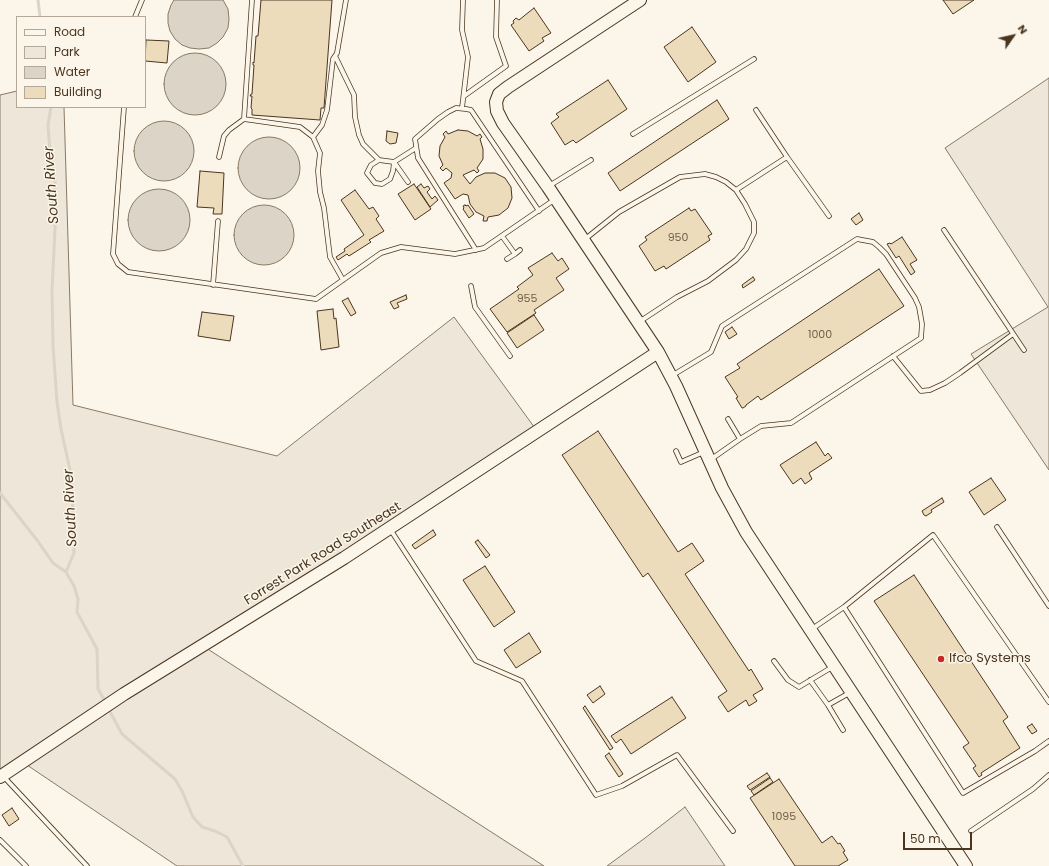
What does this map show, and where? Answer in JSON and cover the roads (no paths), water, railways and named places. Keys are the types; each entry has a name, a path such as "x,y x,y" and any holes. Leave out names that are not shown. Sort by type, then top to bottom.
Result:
{"street":[{"path":"640,0 508,87 499,94 496,102 496,111 548,186 658,352 671,376 722,488 746,532 966,866"},
{"name":"Forrest Park Road Southeast","path":"1,776 124,694 389,529 658,352"}],"lane":[{"path":"134,16 142,0"},
{"path":"244,119 252,0"},
{"path":"313,137 322,125 327,110 333,58 337,53 346,0"},
{"path":"462,108 468,57 462,30 463,0"},
{"path":"464,96 506,66 496,37 497,0"},
{"path":"335,56 354,95 355,117 359,135 363,144 379,160 394,162 416,148"},
{"path":"633,134 754,59"},
{"path":"124,108 113,254 118,264 128,272 316,299 381,253 401,247 455,254 484,248 556,199"},
{"path":"476,250 418,158 415,139 424,130 448,112 456,108 471,110 539,211"},
{"path":"756,110 829,216"},
{"path":"219,157 224,136 229,130 244,119 300,127 313,137 320,153 318,171 320,192 324,208 330,257 343,280"},
{"path":"736,190 787,157"},
{"path":"379,160 372,165 367,173 375,184 382,184 390,178 394,162"},
{"path":"548,186 591,160"},
{"path":"394,162 408,182"},
{"path":"584,240 619,212 680,177 705,174 726,182 736,190 754,222 754,233 746,249 736,260 708,281 677,297 639,322"},
{"path":"213,284 218,221"},
{"path":"944,230 1024,350"},
{"path":"502,236 515,254"},
{"path":"671,376 711,352 722,326 857,239 872,242 886,254 915,298 919,307 922,324 921,338 791,423 760,426 740,439 708,456 681,462 676,451"},
{"path":"507,259 520,250"},
{"path":"471,286 475,306 510,356"},
{"path":"893,356 921,391 930,390 945,383 960,373 1013,334"},
{"path":"728,419 740,439"},
{"path":"997,527 1049,606"},
{"path":"389,529 476,662 522,681 596,796 622,786 677,755 733,831"},
{"path":"810,630 844,607 933,536 1049,702"},
{"path":"844,607 963,793 1035,751 1049,741"},
{"path":"774,661 788,680 799,687 834,666"},
{"path":"810,680 844,730"},
{"path":"828,705 851,692"},
{"path":"971,832 1033,789 1049,775"},
{"path":"1,776 87,866"},
{"path":"0,840 26,866"}],"water":[{"path":"174,0 223,0 228,9 229,19 228,28 223,37 209,48 190,48 182,45 175,39 170,31 168,23 168,14"},
{"path":"195,53 207,56 217,62 223,72 226,84 223,96 217,106 207,112 195,115 183,112 173,106 167,96 164,84 167,72 173,62 183,56"},
{"path":"158,121 170,121 186,129 192,139 194,151 192,163 186,173 170,181 158,181 142,173 134,157 134,145 142,129"},
{"path":"269,137 281,140 291,146 297,156 300,168 297,180 291,190 281,196 269,199 257,196 247,190 241,180 238,168 241,156 247,146 257,140"},
{"path":"159,189 176,194 181,198 185,203 190,220 185,237 181,242 176,246 159,251 142,246 137,242 133,237 128,220 133,203 137,198 142,194"},
{"path":"258,205 270,205 281,210 289,218 294,229 292,247 281,260 270,265 258,265 247,260 239,252 234,241 234,229 239,218 247,210"}],"waterway":[{"name":"South River","path":"38,0 40,16"},
{"name":"South River","path":"51,108 48,125 50,153 55,180 56,208 52,291 53,346 57,402 70,470 74,525 74,553 66,572"},
{"name":"South River","path":"0,493 53,563 66,572 74,586 78,599 77,612 97,649 98,689 106,703"},
{"name":"South River","path":"108,708 122,734 175,779 193,817 202,827 227,837 243,866"}],"place":[{"name":"Ifco Systems","path":"941,659"}]}
